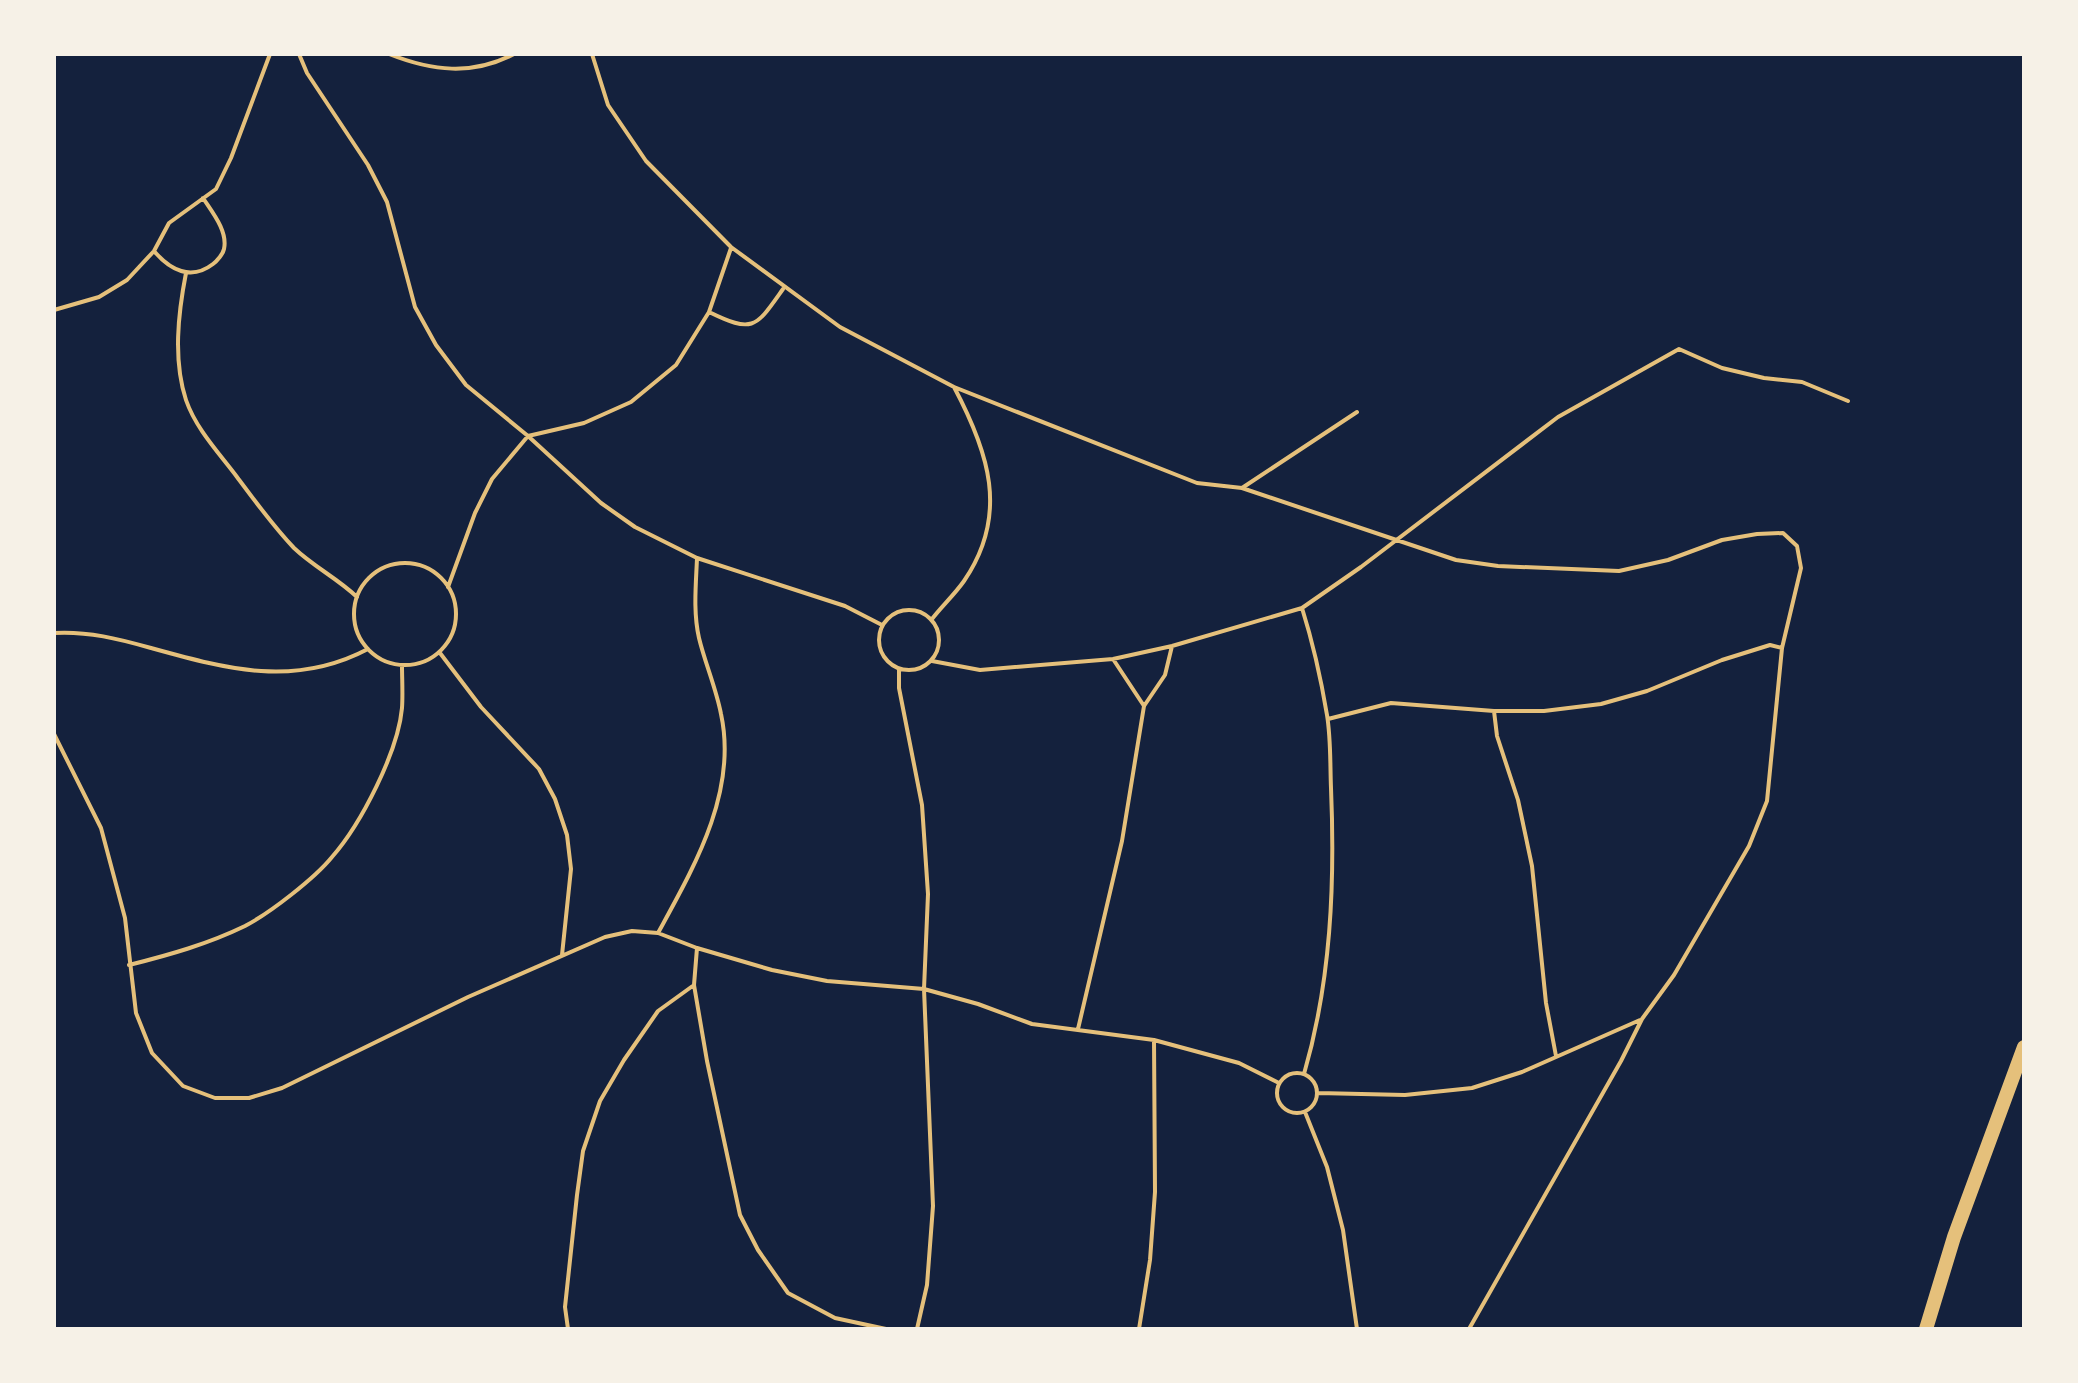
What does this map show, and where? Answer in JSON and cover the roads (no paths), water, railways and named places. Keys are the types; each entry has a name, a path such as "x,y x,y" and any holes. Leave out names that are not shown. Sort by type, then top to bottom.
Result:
{"main road":[{"path":"1926,1329 1954,1237 2024,1047"}],"lane":[{"path":"54,310 99,297 127,280 154,251 169,223 216,189 231,158 270,54"},
{"path":"299,54 307,73 368,165 387,202 415,307 436,345 466,385 528,436 601,503 635,527 697,558 845,606 882,625"},
{"path":"389,54 424,66 461,71 496,63 514,54"},
{"path":"592,54 608,105 646,161 731,247 840,327 954,387 1197,483 1242,488 1456,560 1498,566 1619,571 1668,560 1722,540 1757,534 1783,533 1797,546 1801,568 1782,648 1767,801 1749,846 1674,975 1642,1019 1469,1329"},
{"path":"154,251 166,265 186,273 202,271 216,262 224,250 223,234 217,218 203,198"},
{"path":"448,587 475,513 492,479 528,436 584,423 631,402 676,365 709,312 731,247"},
{"path":"186,273 178,343 181,376 187,402 203,433 267,517 295,548 323,574 343,584 357,597"},
{"path":"709,312 741,325 753,324 764,317 784,288"},
{"path":"932,661 980,670 1113,659 1172,646 1302,608 1558,417 1679,349 1722,368 1764,378 1802,382 1848,401"},
{"path":"932,619 965,580 985,541 990,510 991,486 979,440 954,387"},
{"path":"1242,488 1357,412"},
{"path":"658,933 707,837 720,794 724,757 722,716 698,635 697,558"},
{"path":"411,563 428,568 442,578 456,608 455,625 449,641 440,653 420,663 402,665 381,659 368,649 357,631 354,614 357,597 365,582 378,570 394,564 411,563"},
{"path":"1302,608 1328,719 1333,824 1329,939 1322,1001 1304,1074"},
{"path":"905,609 920,611 932,619 939,633 939,648 932,661 917,670 899,670 888,663 880,651 878,638 882,625 892,615 905,609"},
{"path":"54,633 108,636 204,664 256,673 312,670 345,661 368,649"},
{"path":"1328,719 1391,703 1494,711 1544,711 1601,704 1647,691 1722,660 1770,645 1782,648"},
{"path":"1078,1030 1122,841 1144,706 1165,675 1172,646"},
{"path":"440,653 481,707 539,769 555,799 567,835 571,869 562,955"},
{"path":"1113,659 1144,706"},
{"path":"129,965 187,951 248,925 332,858 369,801 390,753 402,710 402,665"},
{"path":"899,670 899,688 922,805 928,894 924,989 933,1206 927,1285 917,1329"},
{"path":"1494,711 1497,736 1518,800 1532,866 1546,1003 1556,1056"},
{"path":"54,734 101,828 125,918 136,1013 152,1053 183,1086 215,1098 249,1098 282,1088 468,997 605,937 632,931 658,933 772,970 827,981 924,989 1032,1024 1154,1040 1239,1063 1279,1083"},
{"path":"697,948 694,985 740,1215 758,1250 788,1293 835,1318 886,1329"},
{"path":"568,1329 565,1307 583,1151 600,1101 658,1011 694,985"},
{"path":"1318,1093 1405,1095 1472,1088 1522,1072 1642,1019"},
{"path":"1139,1329 1150,1260 1155,1192 1154,1040"},
{"path":"1294,1072 1304,1074 1316,1085 1318,1093 1314,1105 1305,1112 1292,1113 1281,1107 1276,1095 1279,1083 1294,1072"},
{"path":"1305,1112 1327,1167 1343,1230 1357,1329"}]}
